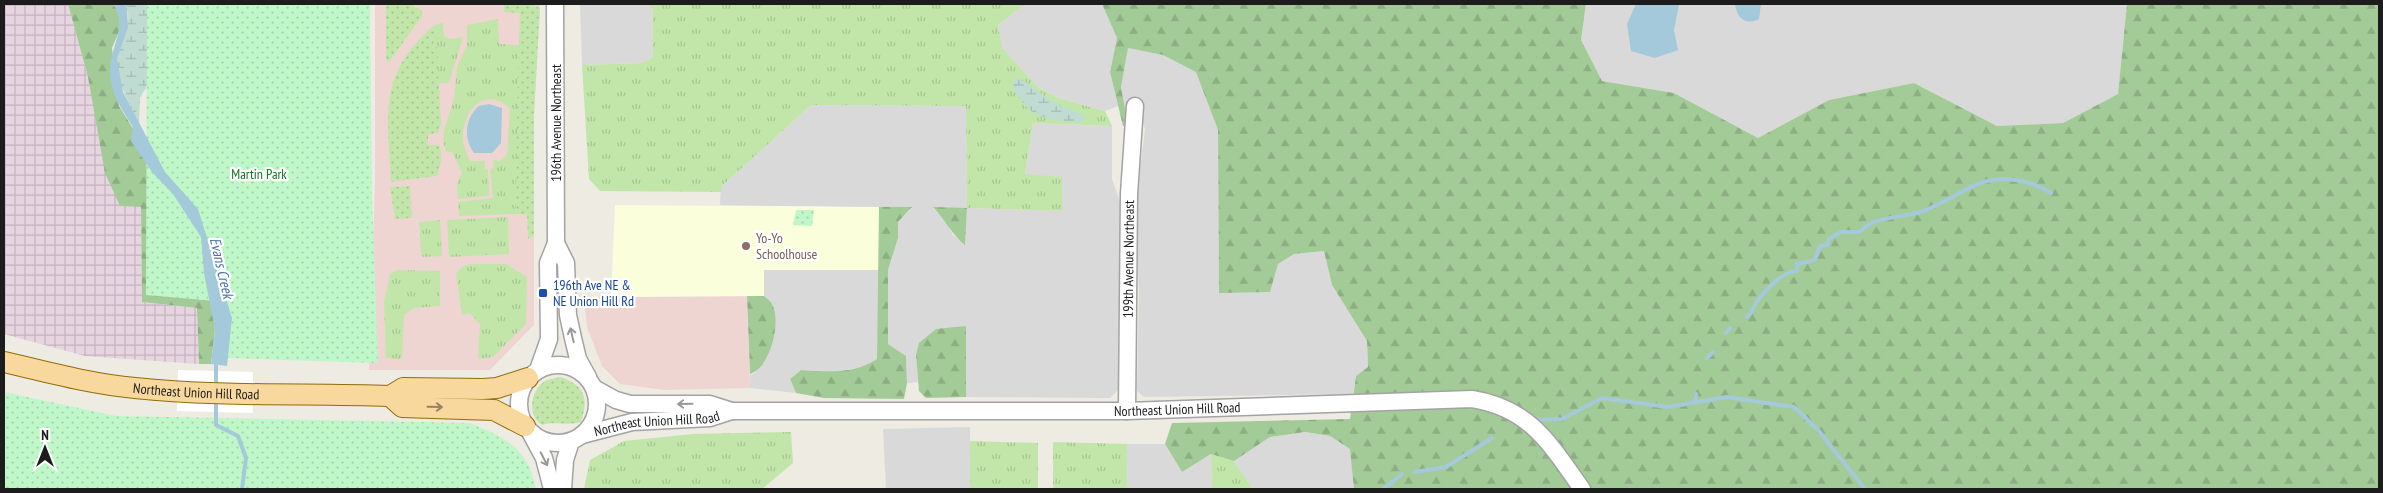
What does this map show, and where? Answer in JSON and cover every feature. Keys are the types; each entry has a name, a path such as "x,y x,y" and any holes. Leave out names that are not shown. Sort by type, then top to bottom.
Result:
{"main road":[{"name":"Northeast Union Hill Road","path":"4,362 74,378 132,388 180,392 390,396 403,388 498,388 533,374"},
{"name":"Northeast Union Hill Road","path":"390,396 402,407 494,410 528,429"}],"street":[{"name":"196th Avenue Northeast","path":"533,374 549,339 548,263 556,243 555,4"},
{"name":"199th Avenue Northeast","path":"1127,411 1129,203 1135,106"},
{"name":"196th Avenue Northeast","path":"556,243 566,263 568,314 572,338 578,359 592,384"},
{"path":"552,489 544,458 520,415 518,402 521,389 533,374 554,365 571,367 592,384 597,401 596,414 591,426 577,438 565,460 563,489"},
{"name":"Northeast Union Hill Road","path":"592,384 616,400 630,404 710,404 732,411 1127,411 1472,399 1494,402 1534,427 1582,489"},
{"name":"Northeast Union Hill Road","path":"577,438 632,422 710,418 732,411"},
{"path":"528,429 539,438 549,442 577,438"}],"shaded area":[{"path":"4,4 68,4 88,77 141,206 142,302 197,308 199,364 85,356 4,334"},
{"path":"113,4 124,4 127,8 128,27 117,59 123,92 165,172 198,209 232,318 227,366 211,364 215,330 204,273 201,237 173,194 152,172 131,141 133,127 112,88 111,61 119,23 118,13"},
{"path":"375,4 540,4 534,114 534,325 490,370 369,370 375,183"},
{"path":"580,4 647,4 653,8 653,57 642,63 582,65"},
{"path":"1025,4 1102,4 1117,38 1110,72 1118,106 1105,111 1058,98 1038,87 1001,47 998,25"},
{"path":"1586,4 2127,4 2118,94 2063,123 1997,126 1914,83 1829,100 1758,138 1674,93 1602,81 1581,40"},
{"path":"1636,4 1679,4 1674,30 1678,50 1655,58 1631,51 1627,24"},
{"path":"1735,4 1761,4 1759,19 1750,22 1742,19"},
{"path":"1128,48 1163,55 1196,71 1218,130 1219,293 1294,254 1324,251 1332,285 1367,341 1368,367 1356,376 1353,394 1144,397 1137,391 1139,292 1136,221 1138,185 1145,130 1144,125 1128,125 1121,87"},
{"path":"489,104 502,108 501,143 492,153 474,153 468,141 468,122 479,106"},
{"path":"811,105 966,106 967,208 1062,211 1025,175 1033,123 1112,126 1112,179 1120,202 1118,390 1110,398 966,397 965,326 916,355 918,382 907,383 906,356 888,344 888,270 898,238 898,222 912,208 720,205 721,187","holes":["933,208 967,208 965,244 953,235 944,218"]},
{"name":"Yo-Yo Schoolhouse","path":"615,205 879,207 880,270 764,270 764,296 611,297"},
{"path":"764,270 880,270 877,359 865,367 832,372 801,370 790,379 796,393 750,388 750,375 755,373 773,305 764,296"},
{"path":"747,296 750,388 664,390 620,384 602,366 587,327 584,297"},
{"path":"970,427 970,489 886,489 883,429"},
{"path":"1305,432 1330,436 1351,449 1354,489 1253,489 1234,461 1270,437"},
{"path":"1127,444 1165,444 1182,472 1211,454 1212,489 1127,489"}],"green space":[{"path":"68,4 113,4 119,11 121,27 112,48 119,106 201,237 215,330 211,364 199,364 197,308 142,302 141,207 120,206 105,173 88,77"},
{"path":"124,4 166,4 157,68 140,98 139,123 124,93 119,77 118,53 128,17"},
{"name":"Martin Park","path":"147,4 370,4 372,200 378,363 227,358 227,302 146,295"},
{"path":"386,4 414,4 414,7 422,10 422,16 389,62 386,60"},
{"path":"504,4 530,4 540,8 534,114 534,235 528,239 527,214 516,214 520,13 504,12"},
{"path":"647,4 1025,4 998,25 1002,48 1038,87 1058,98 1105,111 1112,126 1033,123 1025,174 1062,177 1062,211 967,208 966,106 811,105 721,187 721,192 600,191 589,179 582,65 642,63 653,57 653,9"},
{"path":"1102,4 1586,4 1581,40 1602,81 1674,93 1758,138 1829,100 1914,83 1997,126 2063,123 2118,94 2127,4 2379,4 2379,489 1354,489 1350,449 1330,436 1305,432 1270,437 1234,461 1211,454 1182,472 1165,444 1172,423 1350,419 1356,376 1368,367 1367,341 1332,285 1324,251 1294,254 1278,264 1270,292 1219,293 1218,130 1196,72 1163,55 1128,48 1121,87 1128,125 1123,126 1110,72 1117,38"},
{"path":"498,19 499,44 519,45 516,214 459,216 458,202 493,198 490,169 494,168 493,160 500,161 507,155 510,109 501,102 492,99 484,100 471,110 464,128 463,138 464,147 470,161 485,161 485,169 488,169 489,196 458,199 457,183 462,173 452,152 446,151 443,141 444,130 454,99 457,67 467,45 467,25"},
{"path":"443,22 444,36 450,39 463,37 449,83 439,83 432,27"},
{"path":"432,27 436,30 441,124 438,133 428,134 428,145 440,145 441,161 437,176 391,182 388,116 394,80 402,62 414,45"},
{"path":"1017,78 1028,83 1064,108 1086,117 1080,122 1039,116 1025,105 1018,96 1012,85"},
{"path":"410,186 412,218 395,219 390,187"},
{"path":"879,207 912,207 898,222 898,238 888,270 888,344 906,356 907,383 904,399 824,398 796,393 790,379 801,370 850,370 869,364 877,359"},
{"path":"933,207 967,208 965,245 956,236"},
{"path":"796,210 814,210 812,226 793,225"},
{"path":"508,217 509,254 449,257 447,220"},
{"path":"440,220 442,256 423,257 421,253 419,222"},
{"path":"470,264 506,264 527,277 526,324 493,357 478,359 480,325 470,313 462,315 456,274 463,266"},
{"path":"397,270 440,271 440,306 414,308 404,315 402,359 386,358 384,301 390,274"},
{"path":"747,296 764,296 770,301 775,312 776,322 768,354 757,370 750,374"},
{"path":"966,326 966,397 926,398 919,391 916,355 919,343 936,329"},
{"path":"561,377 575,384 583,394 585,406 581,422 542,425 537,421 532,409 536,391 545,381"},
{"path":"4,392 116,416 470,423 514,446 527,463 536,489 4,489"},
{"path":"791,432 793,463 762,489 584,489 590,460 624,441 693,434"},
{"path":"970,441 1038,443 1038,489 970,489"},
{"path":"1053,442 1127,444 1127,489 1053,489"},
{"path":"1211,454 1234,461 1253,489 1212,489"}],"pier":[{"path":"178,370 253,372 253,413 177,411"}],"waterway":[{"path":"1747,317 1756,302 1775,281 1786,274 1797,271 1797,264 1815,260 1820,246 1827,245 1829,239 1841,232 1860,232 1872,223 1880,220 1929,209 1967,189 1993,180 2009,179 2024,181 2051,193"},
{"path":"1726,333 1730,328"},
{"path":"1707,358 1713,352"},
{"name":"Evans Creek","path":"216,361 216,387"},
{"path":"1695,403 1696,394"},
{"path":"1537,420 1562,419 1602,398 1668,407 1727,397 1794,407 1818,430 1865,489"},
{"name":"Evans Creek","path":"216,399 216,425 238,436 246,458 242,489"},
{"path":"1415,472 1446,467 1492,438"},
{"path":"1383,489 1402,474"}],"place":[{"name":"Yo-Yo Schoolhouse","path":"746,246"},
{"name":"196th Ave NE & NE Union Hill Rd","path":"543,293"}]}
